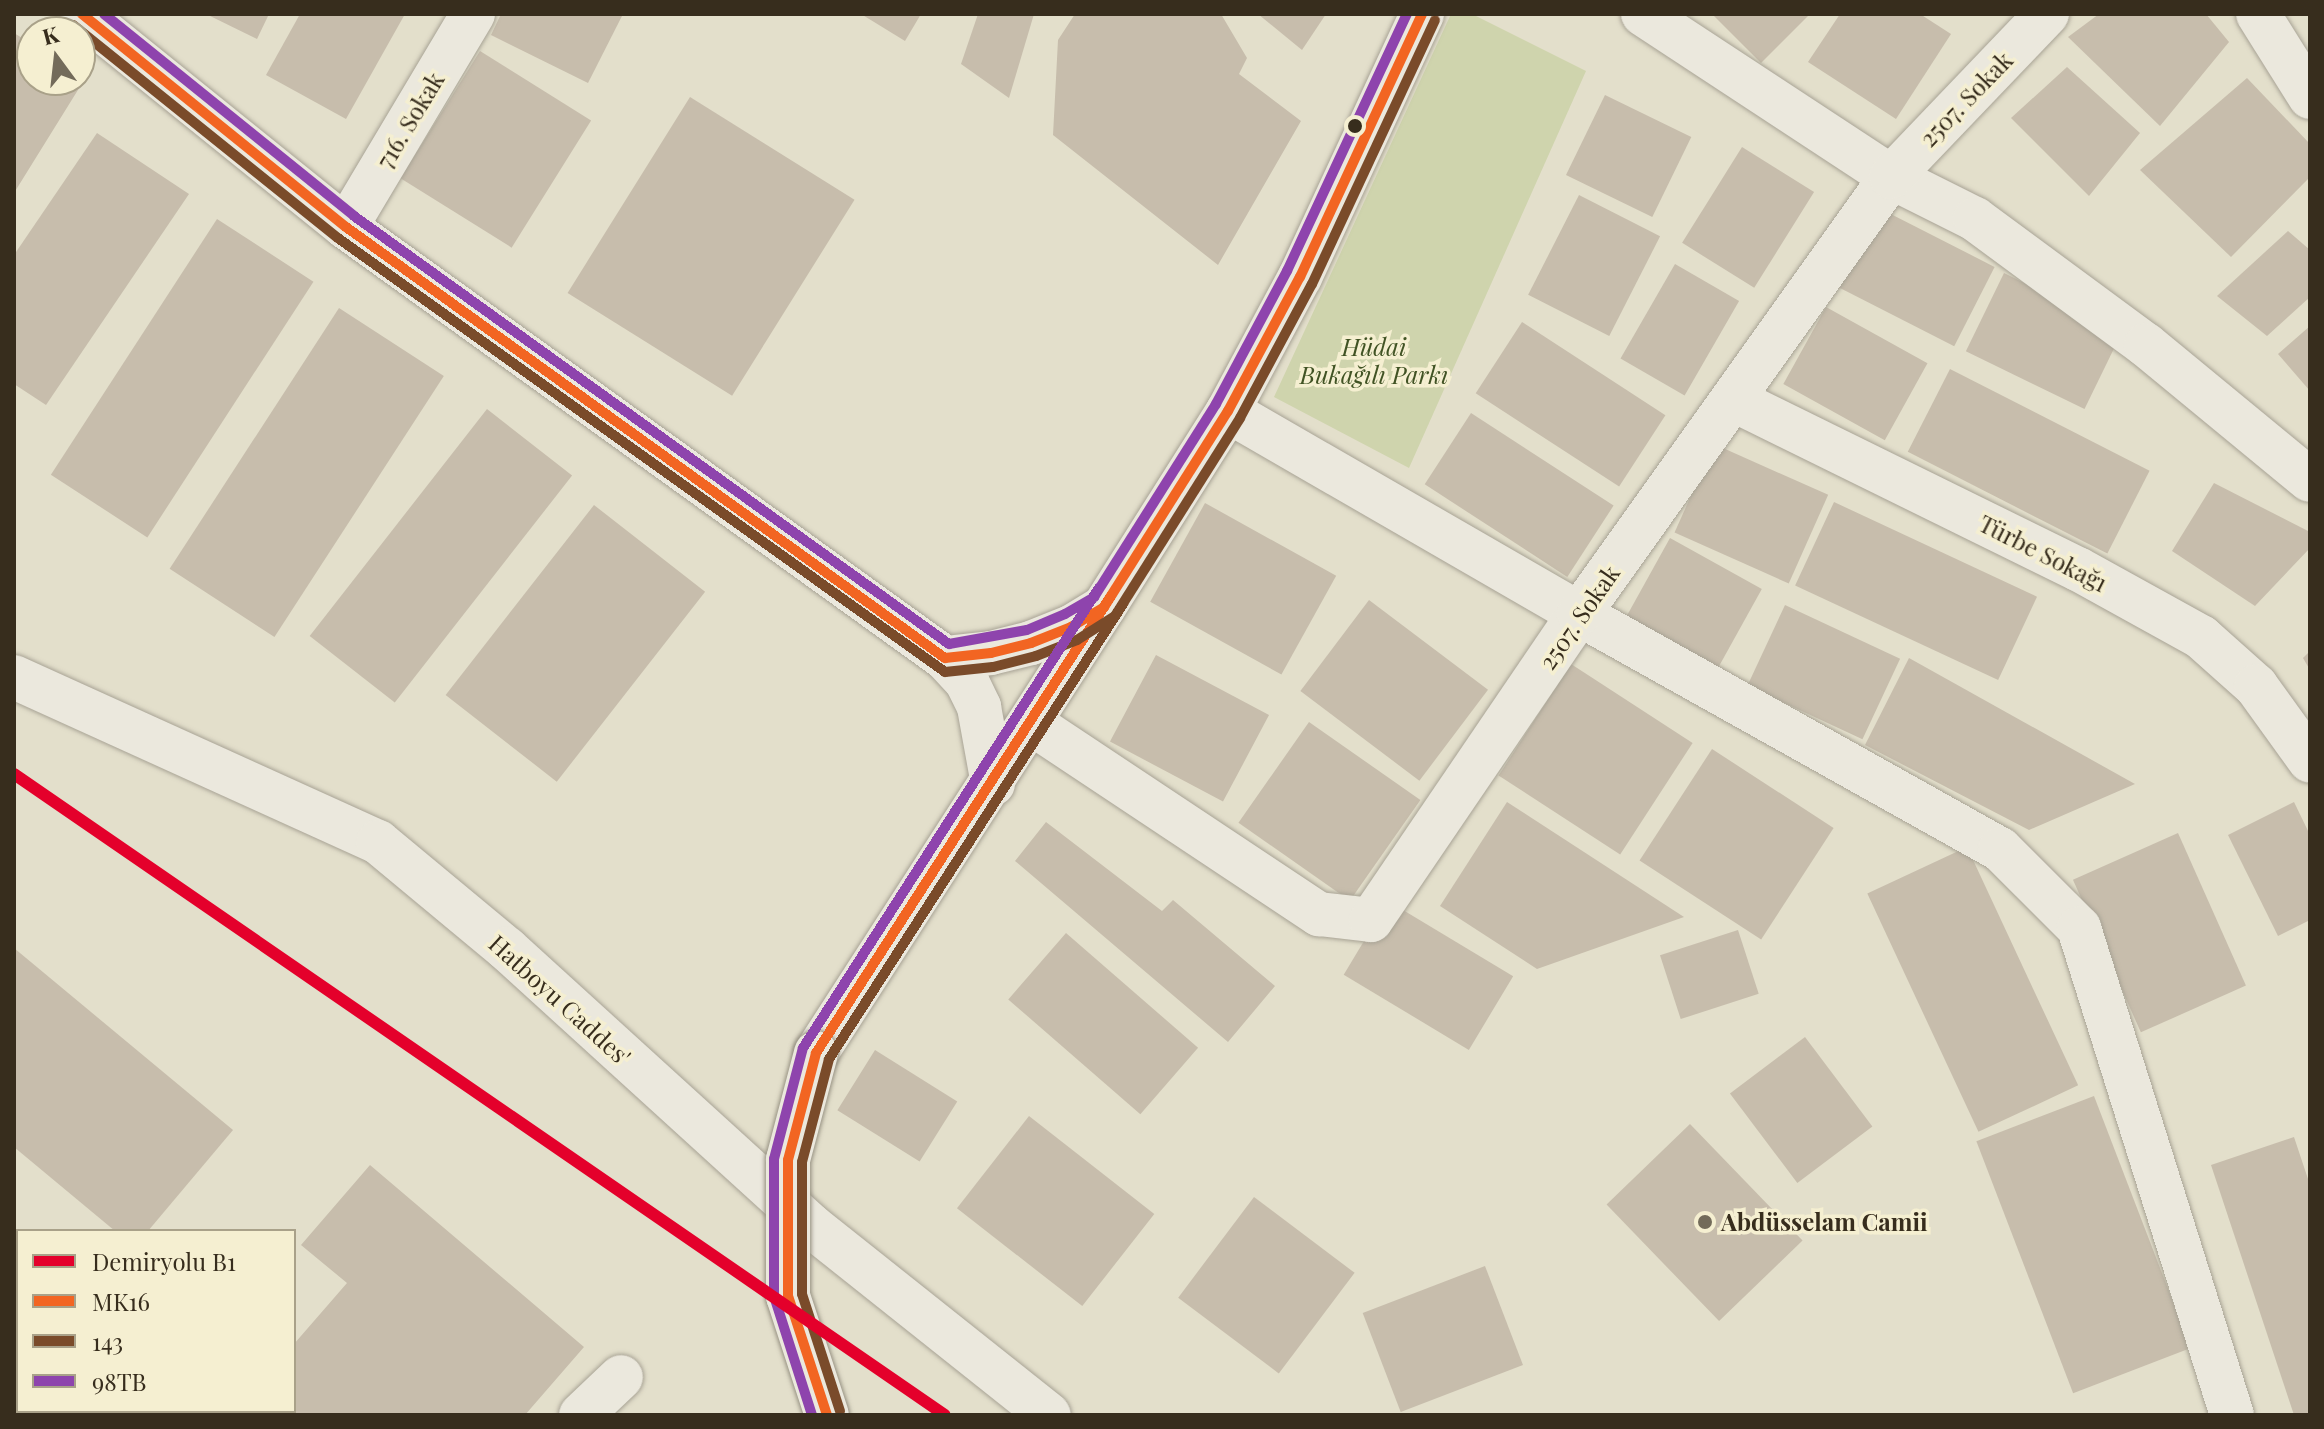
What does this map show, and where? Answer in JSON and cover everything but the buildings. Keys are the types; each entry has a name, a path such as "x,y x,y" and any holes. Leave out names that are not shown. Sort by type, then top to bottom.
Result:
{"street":[{"path":"82,14 346,227 945,658 967,682 979,707 993,784"},
{"name":"716. Sokak","path":"346,227 473,14"},
{"path":"827,1415 788,1296 788,1160 816,1053 993,784 1228,411 1300,277 1422,14"},
{"path":"1643,14 1891,177 1975,219 2146,345 2310,480"},
{"name":"2507. Sokak","path":"1031,723 1319,914 1371,920 1579,614 1891,177 2047,14"},
{"path":"2258,14 2310,97"},
{"name":"Türbe Sokağı","path":"1734,400 2078,569 2201,637 2256,686 2310,761"},
{"path":"1228,411 1579,614 2000,849 2079,928 2232,1415"},
{"path":"945,658 991,653 1031,643 1071,627 1104,607"},
{"name":"Hatboyu Caddes'","path":"14,677 378,842 507,949 810,1225 1049,1415"},
{"path":"581,1415 621,1377"}],"green space":[{"name":"Hüdai Bukağılı Parkı","path":"1451,14 1472,14 1586,71 1409,468 1274,397"}],"rail line":[{"name":"B1","path":"14,774 945,1415"}],"transit line":[{"name":"MK16","path":"82,14 346,227 945,658 991,653 1031,643 1071,627 1104,607 1228,411 1300,277 1422,14"},
{"name":"98TB","path":"104,14 354,216 949,644 1027,630 1065,614 1094,597 1216,404 1287,271 1407,14"},
{"name":"143","path":"96,43 338,238 945,672 993,667 1036,656 1077,640 1115,616 1240,418 1312,284 1435,20"},
{"name":"98TB","path":"812,1415 774,1296 774,1159 803,1048 1099,588"},
{"name":"MK16","path":"827,1415 788,1296 788,1160 816,1053 1111,596"},
{"name":"143","path":"840,1411 802,1294 802,1162 829,1059 1123,604"}],"place":[{"name":"Abdüsselam Camii","path":"1705,1222"}]}
